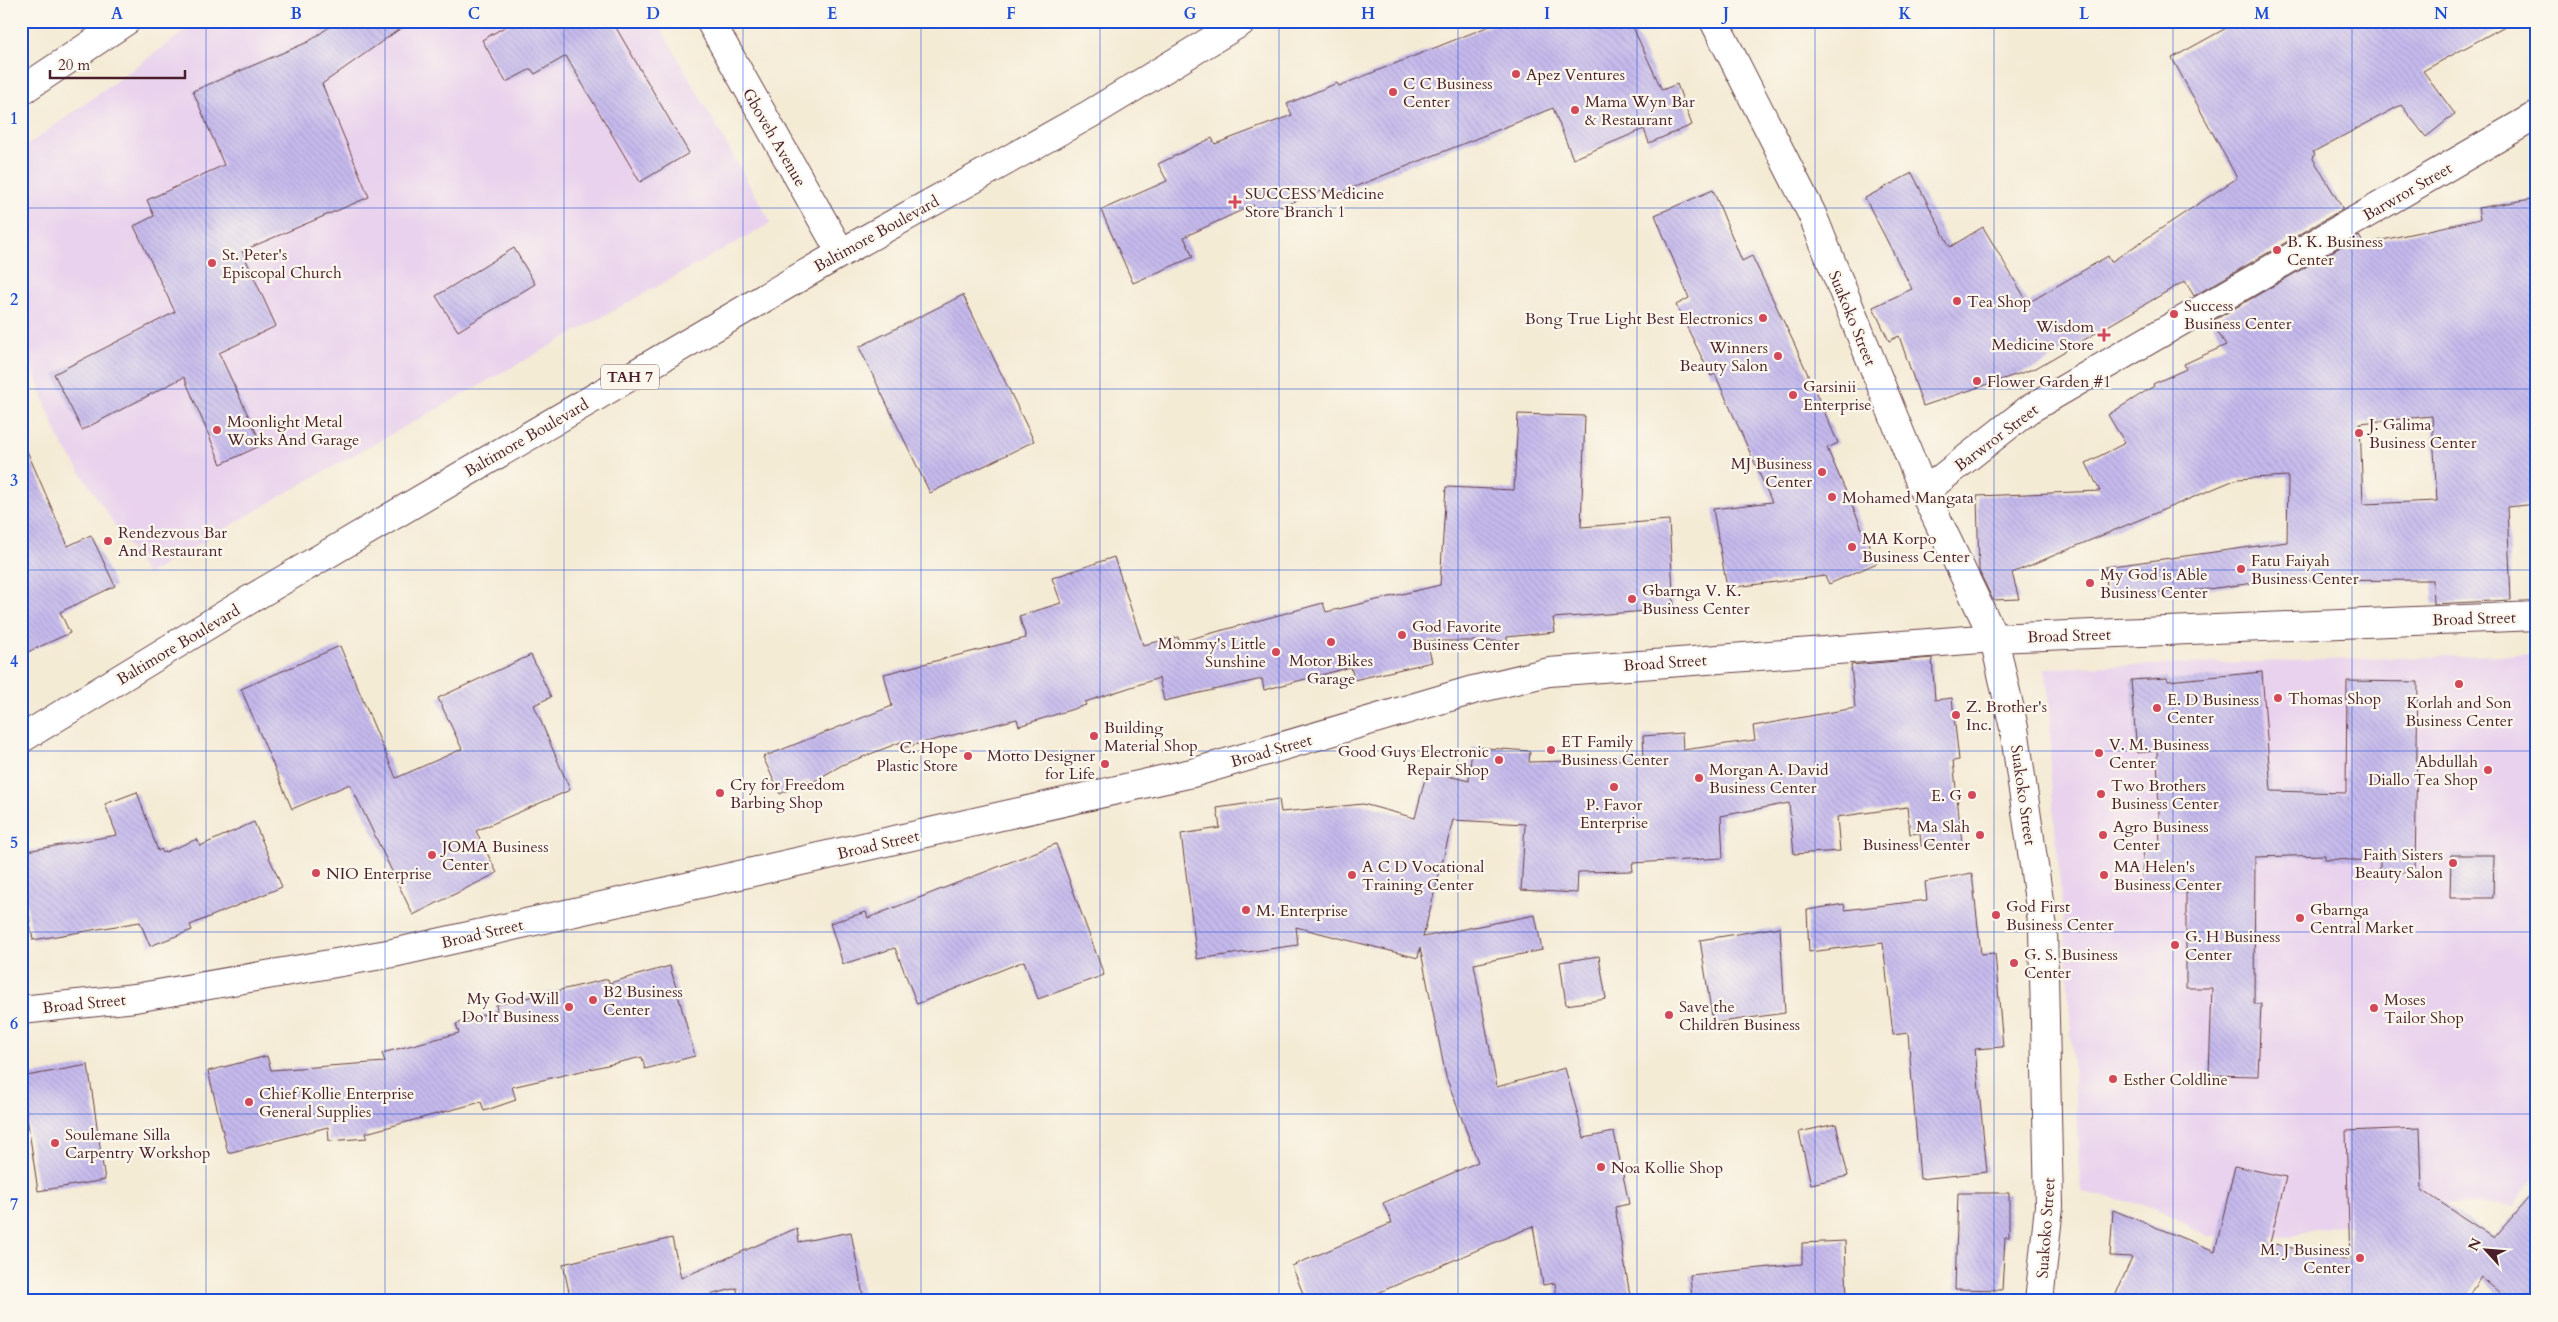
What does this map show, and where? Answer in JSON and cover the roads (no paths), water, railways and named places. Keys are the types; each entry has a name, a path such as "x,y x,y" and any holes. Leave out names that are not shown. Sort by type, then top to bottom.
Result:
{"main road":[{"path":"21,91 126,21"},
{"name":"Gboveh Avenue","path":"710,21 841,253"},
{"name":"Baltimore Boulevard","path":"21,739 249,600 841,253 1090,114 1243,21"},
{"name":"Suakoko Street","path":"1714,21 1812,214 1924,492 1994,638 2014,728 2043,928 2049,1206 2039,1301"},
{"name":"Barwror Street","path":"1924,492 2028,410 2537,115"},
{"name":"Broad Street","path":"21,1010 135,998 403,951 1192,773 1473,690 1549,672 1994,638 2537,616"}],"place":[{"name":"Apez Ventures","path":"1516,74"},
{"name":"C C Business Center","path":"1393,92"},
{"name":"Mama Wyn Bar & Restaurant","path":"1575,110"},
{"name":"SUCCESS Medicine Store Branch 1","path":"1235,202"},
{"name":"B. K. Business Center","path":"2277,250"},
{"name":"St. Peter's Episcopal Church","path":"212,263"},
{"name":"Tea Shop","path":"1957,301"},
{"name":"Success Business Center","path":"2174,314"},
{"name":"Bong True Light Best Electronics","path":"1763,318"},
{"name":"Wisdom Medicine Store","path":"2104,335"},
{"name":"Winners Beauty Salon","path":"1778,356"},
{"name":"Flower Garden #1","path":"1977,381"},
{"name":"Garsinii Enterprise","path":"1793,395"},
{"name":"Moonlight Metal Works And Garage","path":"217,430"},
{"name":"J. Galima Business Center","path":"2359,433"},
{"name":"MJ Business Center","path":"1822,472"},
{"name":"Mohamed Mangata","path":"1832,497"},
{"name":"Rendezvous Bar And Restaurant","path":"108,541"},
{"name":"MA Korpo Business Center","path":"1852,547"},
{"name":"Fatu Faiyah Business Center","path":"2241,569"},
{"name":"My God is Able Business Center","path":"2090,583"},
{"name":"Gbarnga V. K. Business Center","path":"1632,599"},
{"name":"God Favorite Business Center","path":"1402,635"},
{"name":"Motor Bikes Garage","path":"1331,642"},
{"name":"Mommy's Little Sunshine","path":"1276,652"},
{"name":"Korlah and Son Business Center","path":"2459,684"},
{"name":"Thomas Shop","path":"2278,698"},
{"name":"E. D Business Center","path":"2157,708"},
{"name":"Z. Brother's Inc.","path":"1956,715"},
{"name":"Building Material Shop","path":"1094,736"},
{"name":"ET Family Business Center","path":"1551,750"},
{"name":"V. M. Business Center","path":"2099,753"},
{"name":"C. Hope Plastic Store","path":"968,756"},
{"name":"Good Guys Electronic Repair Shop","path":"1499,760"},
{"name":"Motto Designer for Life","path":"1105,764"},
{"name":"Abdullah Diallo Tea Shop","path":"2488,770"},
{"name":"Morgan A. David Business Center","path":"1699,778"},
{"name":"P. Favor Enterprise","path":"1614,787"},
{"name":"Cry for Freedom Barbing Shop","path":"720,793"},
{"name":"Two Brothers Business Center","path":"2101,794"},
{"name":"E. G","path":"1972,795"},
{"name":"Ma Slah Business Center","path":"1980,835"},
{"name":"Agro Business Center","path":"2103,835"},
{"name":"JOMA Business Center","path":"432,855"},
{"name":"Faith Sisters Beauty Salon","path":"2453,863"},
{"name":"NIO Enterprise","path":"316,873"},
{"name":"A C D Vocational Training Center","path":"1352,875"},
{"name":"MA Helen's Business Center","path":"2104,875"},
{"name":"M. Enterprise","path":"1246,910"},
{"name":"God First Business Center","path":"1996,915"},
{"name":"Gbarnga Central Market","path":"2300,918"},
{"name":"G. H Business Center","path":"2175,945"},
{"name":"G. S. Business Center","path":"2014,963"},
{"name":"B2 Business Center","path":"593,1000"},
{"name":"My God Will Do It Business","path":"569,1007"},
{"name":"Moses Tailor Shop","path":"2374,1008"},
{"name":"Save the Children Business","path":"1669,1015"},
{"name":"Esther Coldline","path":"2113,1079"},
{"name":"Chief Kollie Enterprise General Supplies","path":"249,1102"},
{"name":"Soulemane Silla Carpentry Workshop","path":"55,1143"},
{"name":"Noa Kollie Shop","path":"1601,1167"},
{"name":"M. J Business Center","path":"2360,1258"}]}
